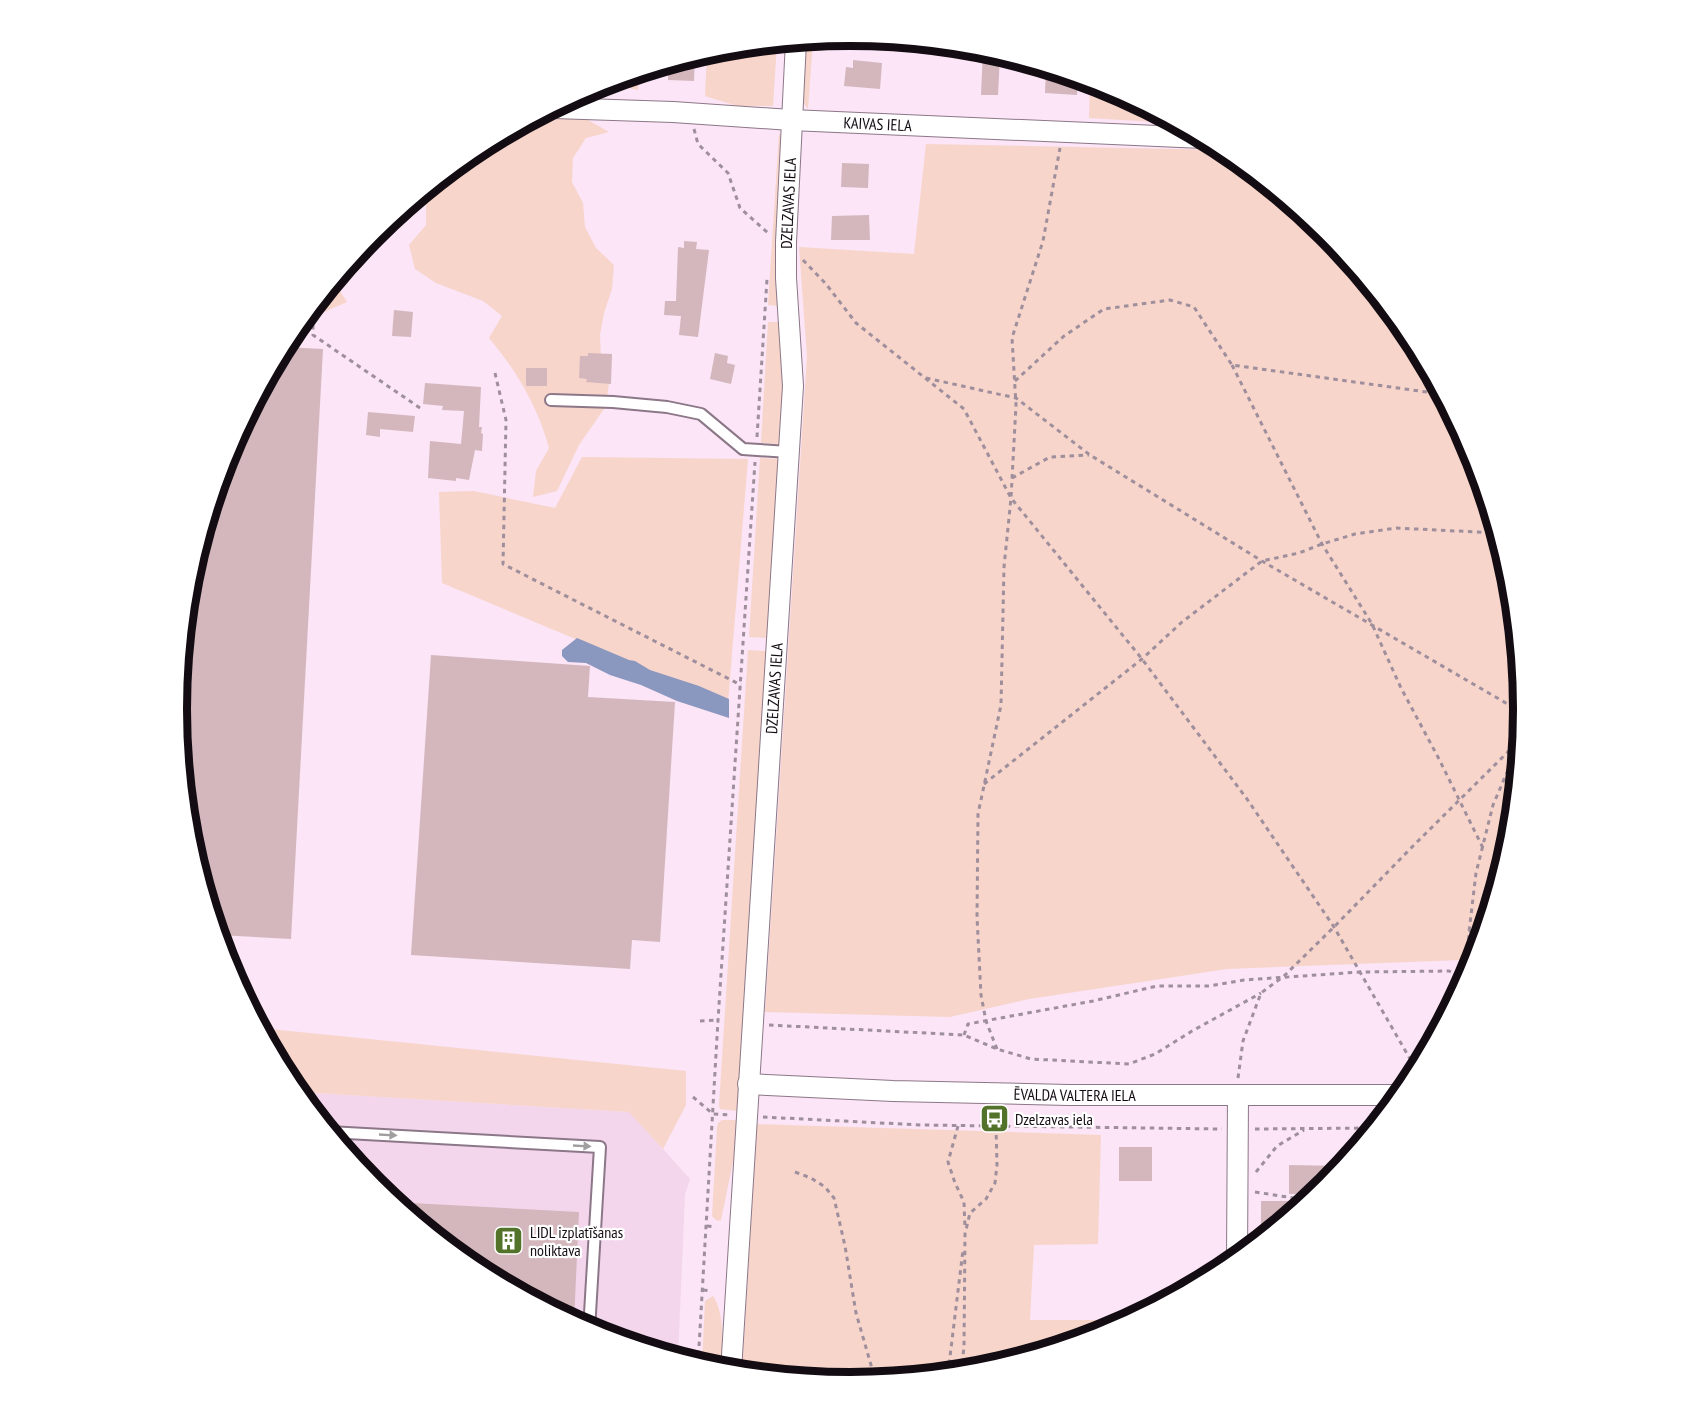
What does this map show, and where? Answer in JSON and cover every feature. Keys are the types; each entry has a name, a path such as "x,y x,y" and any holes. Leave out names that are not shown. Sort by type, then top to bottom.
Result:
{"street":[{"name":"DZELZAVAS IELA","path":"732,1362 793,386 786,242 795,49"},
{"name":"KAIVAS IELA","path":"571,109 689,112 791,120 1186,137"},
{"name":"ĒVALDA VALTERA IELA","path":"748,1083 893,1091 1010,1094 1389,1095"},
{"path":"1237,1247 1238,1095"}],"lane":[{"path":"551,400 667,407 701,414 743,449 789,453"},
{"path":"340,1133 600,1147 591,1319"}],"path":[{"path":"689,112 698,144 728,173 740,208 769,234 770,223"},
{"path":"997,1049 986,1022 981,995 977,917 978,814 982,785 1001,705 1004,567 1011,498 1016,398 1012,338 1043,241 1063,132"},
{"path":"786,242 826,284 856,323 964,409 1011,498 1142,659 1247,798 1334,927 1411,1061"},
{"path":"699,1355 767,268"},
{"path":"1015,382 1064,336 1104,309 1170,300 1194,307 1232,365 1322,544 1372,624 1401,688 1483,848"},
{"path":"313,321 313,335 423,410"},
{"path":"1232,365 1432,393"},
{"path":"495,373 506,420 503,564 741,685"},
{"path":"924,377 1016,398 1090,455 1262,561 1513,707"},
{"path":"1012,478 1050,457 1090,455"},
{"path":"982,785 1142,659 1182,622 1262,561 1299,553 1354,534 1396,528 1488,533"},
{"path":"752,1024 964,1035 997,1049 1031,1059 1129,1064 1155,1054 1192,1030 1261,993 1284,976 1512,748"},
{"path":"1468,949 1476,873 1493,805 1511,762"},
{"path":"1469,932 1476,928"},
{"path":"964,1035 968,1024 1157,986 1209,986 1284,976 1360,972 1449,971 1457,976"},
{"path":"1238,1095 1243,1041 1261,993"},
{"path":"700,1021 718,1020"},
{"path":"693,1097 713,1114 958,1126 1364,1128"},
{"path":"958,1126 948,1162 964,1202 962,1363"},
{"path":"949,1365 965,1234 970,1213 986,1199 995,1183 996,1126"},
{"path":"1254,1175 1258,1167 1277,1146 1305,1129"},
{"path":"795,1172 825,1187 834,1198 856,1313 872,1371"},
{"path":"1246,1191 1297,1198"},
{"path":"707,1226 716,1227"},
{"path":"703,1290 712,1291"}],"shaded area":[{"path":"806,48 812,48 808,109 802,101"},
{"path":"777,51 773,106 737,106 705,96 707,62"},
{"path":"638,82 638,90 624,87"},
{"path":"1090,92 1157,122 1089,118"},
{"path":"554,116 588,120 609,132 586,138 573,158 572,182 583,203 585,227 596,248 614,265 612,289 600,335 601,359 609,382 606,406 579,445 557,491 533,497 536,471 549,448 539,418 525,390 489,338 502,316 483,301 436,283 415,269 409,245 426,225 426,200 482,158"},
{"path":"779,133 782,141 776,243 779,306 768,305"},
{"path":"926,144 1205,150 1254,184 1287,211 1319,241 1376,306 1424,378 1463,456 1490,538 1507,623 1512,666 1513,710 1512,753 1507,796 1490,881 1463,963 1461,960 1227,969 1029,999 950,1017 765,1012 807,356 799,247 914,254"},
{"path":"338,289 347,302 318,315"},
{"path":"768,322 781,322 784,391 779,444 761,443"},
{"path":"582,457 748,459 728,703 442,583 439,492 474,491 555,508"},
{"path":"760,458 780,459 767,638 749,637"},
{"path":"748,650 766,651 737,1111 720,1109 719,1105"},
{"path":"269,1029 686,1071 686,1105 663,1149 629,1112 310,1093"},
{"path":"310,1093 630,1112 690,1179 685,1194 678,1350 596,1322 518,1284 482,1261 413,1208 381,1178 352,1147"},
{"path":"722,1120 736,1120 735,1152 721,1220 718,1221 712,1216 717,1127"},
{"path":"757,1124 1101,1135 1098,1244 1034,1245 1030,1320 1108,1320 1022,1350 937,1367 850,1372 807,1371 743,1364"},
{"path":"713,1296 720,1312 722,1360 702,1356 705,1301"}],"water":[{"path":"577,638 635,661 650,670 699,686 729,699 729,718 677,701 641,685 610,675 586,663 568,662 562,656 562,650"}],"building":[{"path":"853,60 882,63 880,89 844,86 846,67 853,68"},
{"path":"983,60 1000,64 998,95 981,95"},
{"path":"695,65 694,81 668,80 668,72"},
{"path":"1046,77 1077,87 1077,95 1045,93"},
{"path":"842,163 869,164 868,188 841,187"},
{"path":"869,215 870,240 831,240 832,216"},
{"path":"684,241 697,242 696,249 709,250 698,337 679,335 681,316 664,315 665,301 676,301 678,247 684,248"},
{"path":"394,310 413,312 411,337 392,336"},
{"path":"295,348 323,349 291,939 227,935 200,839 188,753 187,710 188,666 200,580 222,496 255,416"},
{"path":"588,353 612,354 611,384 586,382 587,379 579,378 580,356 588,356"},
{"path":"715,353 728,356 727,363 735,365 731,384 710,379"},
{"path":"526,368 547,368 547,386 526,386"},
{"path":"425,383 481,387 479,427 482,427 481,433 483,434 482,451 475,450 469,480 428,478 430,441 461,444 464,411 442,410 443,406 423,404"},
{"path":"368,412 415,416 413,432 380,429 380,437 366,435"},
{"path":"431,655 590,666 588,697 675,702 660,942 632,940 630,969 411,955"},
{"path":"1119,1147 1152,1147 1152,1181 1119,1181"},
{"path":"1289,1165 1330,1166 1302,1194 1289,1194"},
{"path":"1261,1201 1288,1201 1288,1207 1261,1229"},
{"name":"LIDL izplatīšanas noliktava","path":"407,1203 579,1212 574,1312 518,1284 482,1261"}],"place":[{"name":"Dzelzavas iela","path":"994,1119"},
{"name":"LIDL izplatīšanas noliktava","path":"509,1241"}]}
